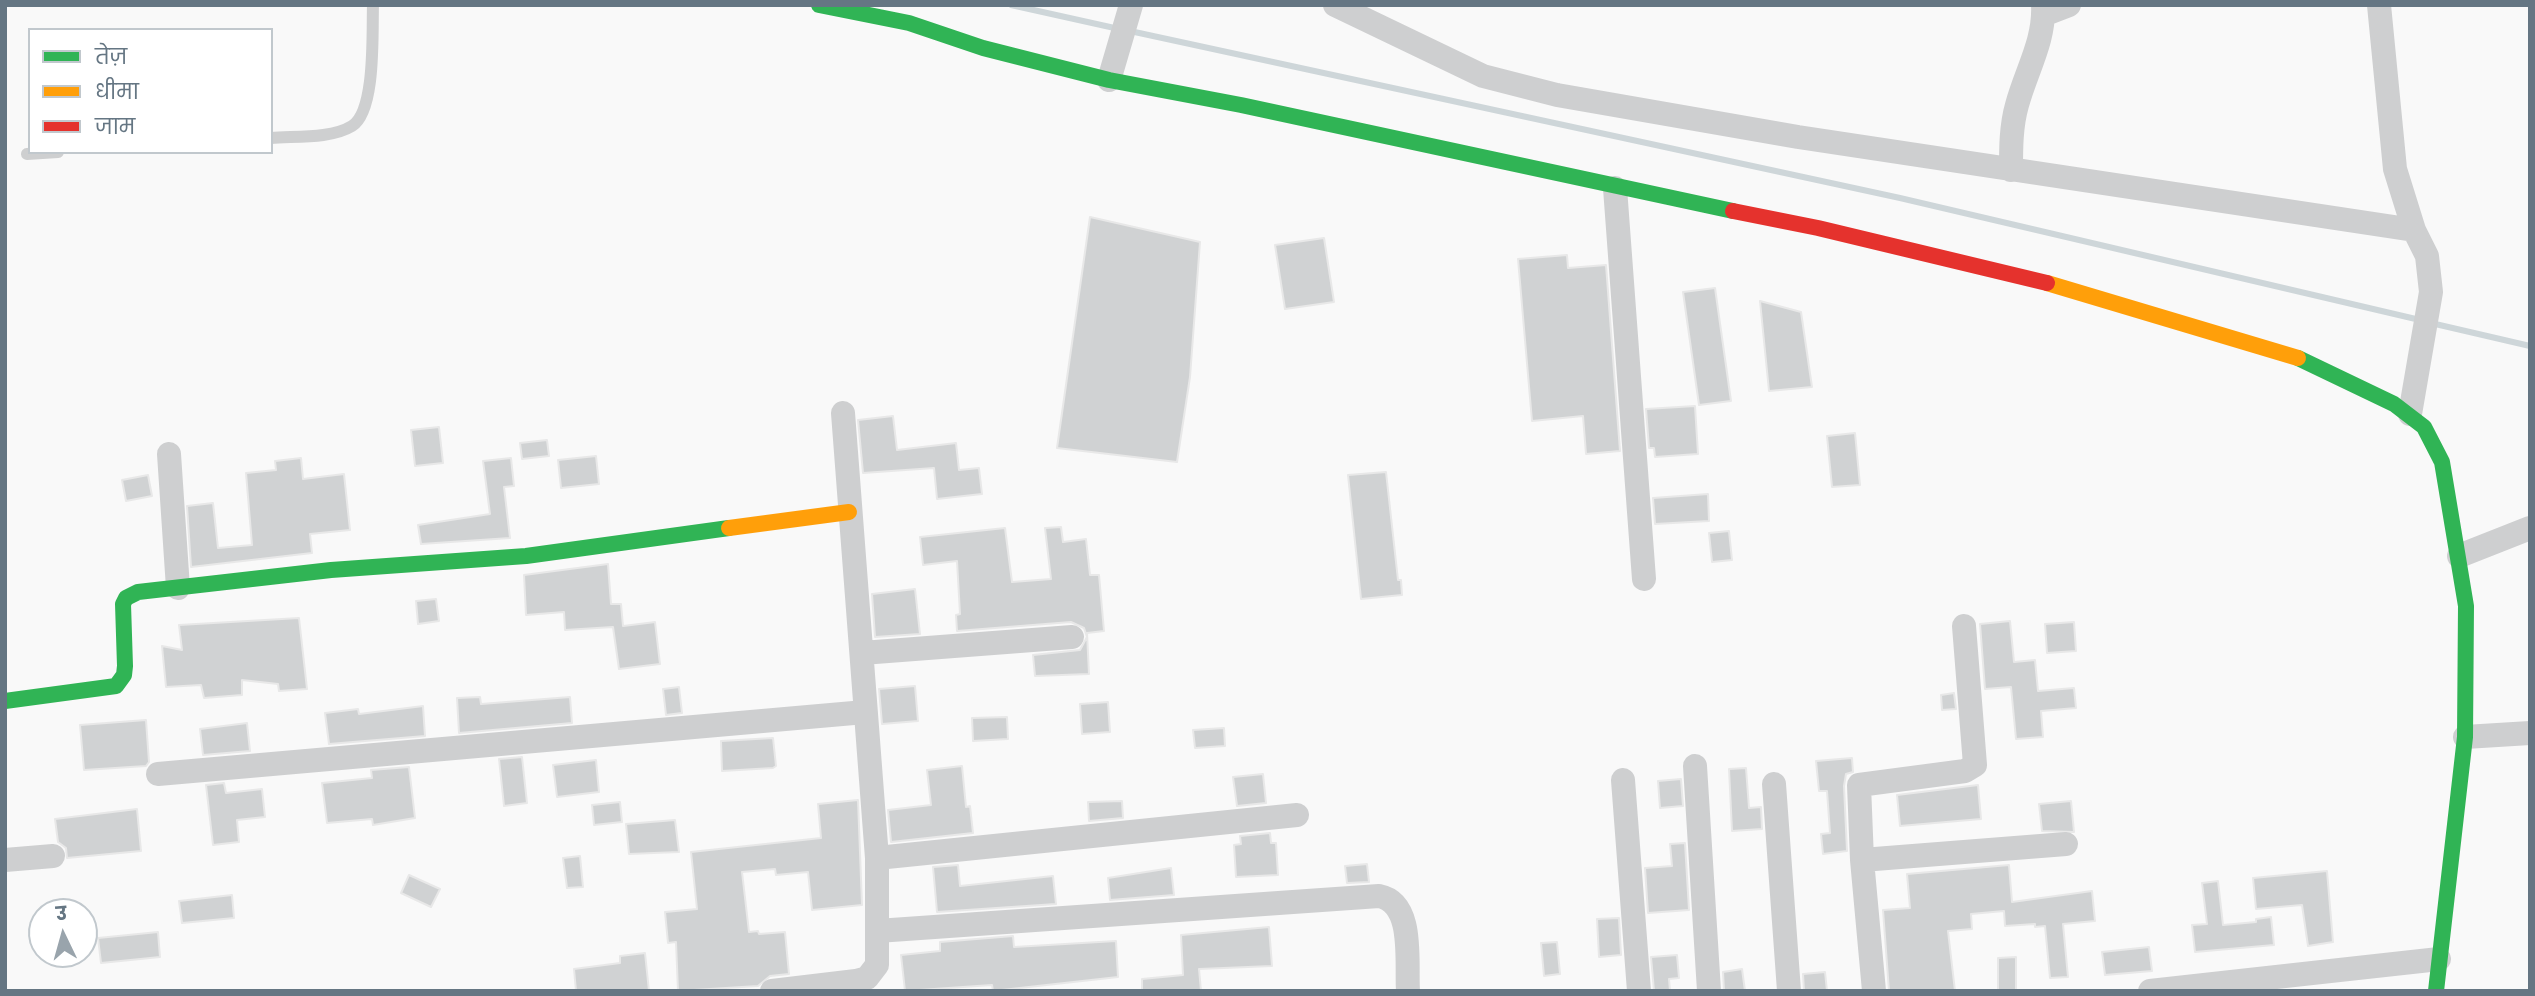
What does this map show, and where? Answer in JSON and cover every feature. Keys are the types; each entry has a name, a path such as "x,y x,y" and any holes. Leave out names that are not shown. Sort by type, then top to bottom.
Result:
{"street":[{"path":"819,5 909,23 983,48 1109,80 1241,105 1615,188 1818,228 2082,292 2312,363 2410,414 2424,427 2442,462 2466,606 2465,737 2436,991"},
{"path":"1335,5 1483,76 1557,95 2011,170 2414,230"},
{"path":"2011,170 2012,133 2017,105 2041,35 2043,10 2069,5"},
{"path":"2379,5 2395,169 2414,230 2427,256 2431,292 2410,414"},
{"path":"1109,80 1127,18"},
{"path":"1615,188 1644,579"},
{"path":"772,991 867,978 877,965 877,858 843,413"},
{"path":"169,454 178,588"},
{"path":"5,701 116,686 124,675 125,666 122,613 125,598 138,592 331,570 526,556 849,512"},
{"path":"2459,556 2530,528"},
{"path":"1874,991 1861,860 1858,791 1861,783 1965,771 1975,765 1964,626"},
{"path":"862,653 1072,637"},
{"path":"158,774 865,712"},
{"path":"2465,737 2530,733"},
{"path":"1695,766 1709,991"},
{"path":"1623,780 1639,991"},
{"path":"1774,784 1789,991"},
{"path":"877,858 1297,815"},
{"path":"1861,860 2066,844"},
{"path":"5,860 53,856"},
{"path":"877,931 1380,896 1397,905 1403,917 1408,991"},
{"path":"2150,991 2439,959"}],"lane":[{"path":"273,138 321,135 352,127 363,116 368,97 373,5"}],"building":[{"path":"1090,217 1200,242 1190,377 1177,462 1057,448"},
{"path":"1324,238 1334,302 1285,309 1275,245"},
{"path":"1567,255 1568,268 1606,265 1620,451 1586,454 1583,416 1532,421 1518,259"},
{"path":"1715,288 1731,401 1699,405 1683,292"},
{"path":"1760,301 1801,312 1812,387 1769,391"},
{"path":"1695,406 1698,454 1655,457 1654,448 1649,448 1646,409"},
{"path":"893,416 897,450 956,443 959,470 979,468 982,494 937,499 934,468 863,473 858,420"},
{"path":"439,427 443,463 415,466 411,430"},
{"path":"1855,433 1860,485 1832,487 1827,436"},
{"path":"547,440 549,456 522,459 520,443"},
{"path":"596,456 599,484 561,488 558,460"},
{"path":"301,458 303,479 344,474 350,530 310,534 312,553 191,567 187,506 213,503 218,548 252,545 246,473 276,470 275,461"},
{"path":"511,458 514,486 504,487 510,538 421,544 418,525 490,514 483,461"},
{"path":"1386,472 1402,595 1361,599 1348,475"},
{"path":"148,475 152,496 126,501 122,480"},
{"path":"1708,494 1709,521 1655,524 1653,498"},
{"path":"1061,527 1063,542 1086,539 1090,575 1099,575 1104,631 1087,633 1089,674 1035,676 1033,655 1080,650 1087,637 1084,628 1071,622 957,631 956,615 960,614 957,561 923,565 920,537 1005,528 1012,582 1051,579 1045,528"},
{"path":"1729,531 1732,560 1712,562 1709,533"},
{"path":"608,564 611,604 621,604 623,626 655,622 660,664 619,669 613,627 565,630 564,612 526,615 524,575"},
{"path":"915,589 920,634 875,637 872,594"},
{"path":"436,599 439,621 418,624 416,601"},
{"path":"299,618 307,689 279,691 278,684 242,680 242,695 204,698 201,685 166,687 162,646 182,650 179,625"},
{"path":"2010,621 2014,662 2035,660 2038,691 2074,688 2076,708 2041,711 2043,737 2016,739 2011,687 1985,689 1980,624"},
{"path":"2074,622 2076,651 2047,653 2045,624"},
{"path":"915,686 918,721 882,724 879,689"},
{"path":"679,687 682,713 666,715 663,689"},
{"path":"1954,693 1956,709 1942,710 1941,695"},
{"path":"480,697 481,704 570,697 572,723 459,733 457,698"},
{"path":"1108,702 1110,732 1082,734 1080,704"},
{"path":"423,706 425,736 329,744 325,713 358,709 359,714"},
{"path":"1007,717 1008,739 973,741 972,718"},
{"path":"146,720 149,762 146,766 84,770 80,725"},
{"path":"247,723 250,751 203,755 200,729"},
{"path":"1224,728 1225,746 1195,748 1193,730"},
{"path":"773,738 776,766 773,768 722,771 721,741"},
{"path":"522,757 527,803 504,806 499,759"},
{"path":"1852,758 1853,772 1846,774 1844,786 1847,851 1823,854 1821,834 1830,833 1827,791 1819,791 1816,761"},
{"path":"596,760 599,792 557,797 553,765"},
{"path":"962,766 966,807 970,806 973,833 891,842 888,810 931,805 927,770"},
{"path":"409,767 415,818 373,825 372,819 327,823 322,783 372,778 371,770"},
{"path":"1746,768 1749,808 1761,807 1762,829 1732,831 1729,769"},
{"path":"1263,774 1266,803 1237,806 1233,777"},
{"path":"1681,779 1683,806 1660,808 1658,781"},
{"path":"224,783 226,793 262,789 265,817 237,820 239,842 213,845 206,785"},
{"path":"1978,785 1981,819 1900,826 1897,795"},
{"path":"858,800 862,905 812,910 808,872 776,875 775,869 742,872 749,932 785,932 789,974 770,976 758,986 678,991 676,942 668,943 665,912 697,909 691,852 821,838 818,804"},
{"path":"1122,801 1123,818 1089,821 1088,802"},
{"path":"2071,801 2074,832 2042,831 2039,804"},
{"path":"620,802 622,822 594,825 592,805"},
{"path":"137,809 141,851 67,858 66,848 58,842 55,819"},
{"path":"675,820 679,852 629,854 626,824"},
{"path":"1270,833 1271,843 1276,843 1278,875 1236,877 1234,845 1241,844 1240,836"},
{"path":"1685,843 1689,910 1648,913 1645,868 1672,866 1670,844"},
{"path":"580,856 583,887 567,888 563,858"},
{"path":"1367,864 1369,882 1347,883 1345,866"},
{"path":"958,865 960,886 1053,876 1056,904 937,912 933,867"},
{"path":"2009,865 2012,902 2092,891 2095,921 2063,924 2068,977 2050,978 2045,926 2005,926 2004,911 1971,914 1972,929 1948,931 1955,991 1889,991 1883,910 1910,908 1907,874"},
{"path":"1171,868 1174,895 1110,900 1108,878"},
{"path":"2327,871 2333,942 2308,946 2302,905 2256,909 2253,878"},
{"path":"409,875 440,889 431,907 401,893"},
{"path":"2218,881 2223,925 2256,922 2256,919 2271,917 2274,945 2195,952 2192,925 2207,924 2202,883"},
{"path":"232,895 234,918 182,923 179,901"},
{"path":"1619,918 1621,955 1599,957 1597,919"},
{"path":"1269,927 1272,966 1199,969 1201,991 1142,991 1142,979 1183,975 1181,935"},
{"path":"158,932 160,957 101,963 98,938"},
{"path":"1013,936 1014,947 1116,941 1118,977 993,991 992,985 905,991 901,955 940,951 940,942"},
{"path":"1557,942 1560,974 1544,976 1541,943"},
{"path":"2149,947 2152,971 2105,975 2102,952"},
{"path":"645,953 649,991 576,991 574,969 620,963 620,956"},
{"path":"1677,955 1679,978 1669,979 1670,991 1654,991 1651,957"},
{"path":"2016,957 2016,990 1998,990 1998,958"},
{"path":"1742,969 1745,991 1724,991 1723,972"},
{"path":"1825,972 1827,991 1804,991 1803,974"}],"waterway":[{"path":"1011,5 1119,29"},
{"path":"1130,31 1900,198 2420,320"},
{"path":"2431,323 2530,346"}],"traffic: fast":[{"path":"819,5 909,23 983,48 1109,80 1241,105 1733,211"},
{"path":"2298,358 2394,404 2424,427 2442,462 2466,606 2465,737 2436,991"},
{"path":"5,701 116,686 124,675 125,666 123,604 126,598 138,592 331,570 526,556 729,528"}],"traffic: slow":[{"path":"2047,283 2298,358"},
{"path":"729,528 849,512"}],"traffic: jam":[{"path":"1733,211 1818,228 2047,283"}]}
